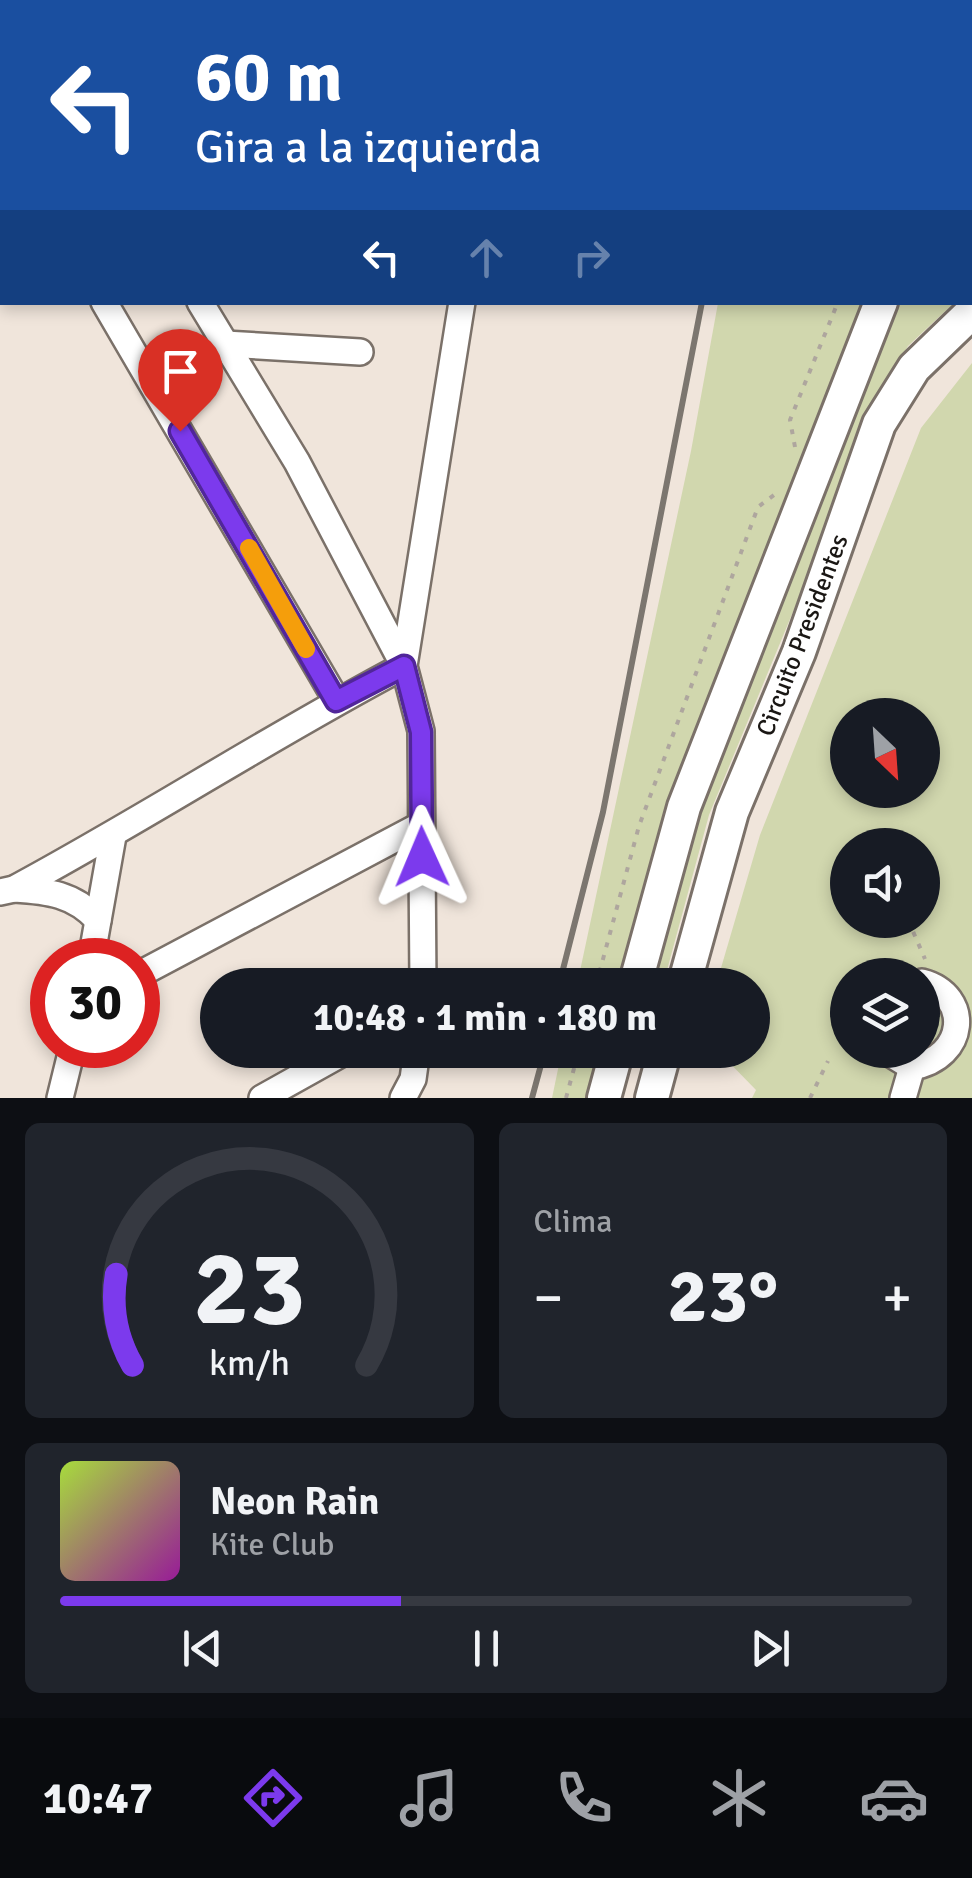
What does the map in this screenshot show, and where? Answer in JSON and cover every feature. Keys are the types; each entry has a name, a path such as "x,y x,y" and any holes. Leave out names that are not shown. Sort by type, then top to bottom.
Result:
{"main road":[{"name":"Circuito Presidentes","path":"640,968 684,806 880,305"},
{"name":"Circuito Presidentes","path":"689,968 732,812 799,652 880,424 914,368 972,312"},
{"path":"604,1098 612,1068"},
{"path":"652,1098 661,1068"}],"street":[{"path":"106,305 336,701"},
{"path":"202,305 297,462 404,666 421,732 423,968"},
{"path":"404,666 462,305"},
{"path":"225,344 360,352"},
{"path":"7,891 112,836 336,701 404,666"},
{"path":"160,963 421,825"},
{"path":"95,938 112,836"},
{"path":"7,891 52,892 83,904 98,920"},
{"path":"940,990 953,1002 958,1028 947,1052 940,1057"},
{"path":"60,1098 67,1068"},
{"path":"262,1098 294,1090 324,1068"},
{"path":"403,1098 414,1068"},
{"path":"903,1098 912,1068"}],"path":[{"path":"795,461 790,420 837,305"},
{"path":"601,968 646,808 758,507 780,490"},
{"path":"810,1098 828,1061"},
{"path":"566,1098 574,1068"}],"green space":[{"path":"718,305 864,305 629,968 581,968 691,451"},
{"path":"895,305 952,305 908,346 873,404 807,578 709,815 668,968 655,968 697,810"},
{"path":"972,363 972,1098 752,1098 756,1090 735,1068 770,1068 770,968 721,968 760,835 921,428"},
{"path":"558,1068 602,1068 594,1098 552,1098"}],"railway":[{"path":"563,968 603,812 701,305"},
{"path":"532,1098 540,1068"}],"slow traffic":[{"path":"249,548 306,649"}],"route":[{"path":"180,431 336,701 404,666 421,732 422,857"}]}
